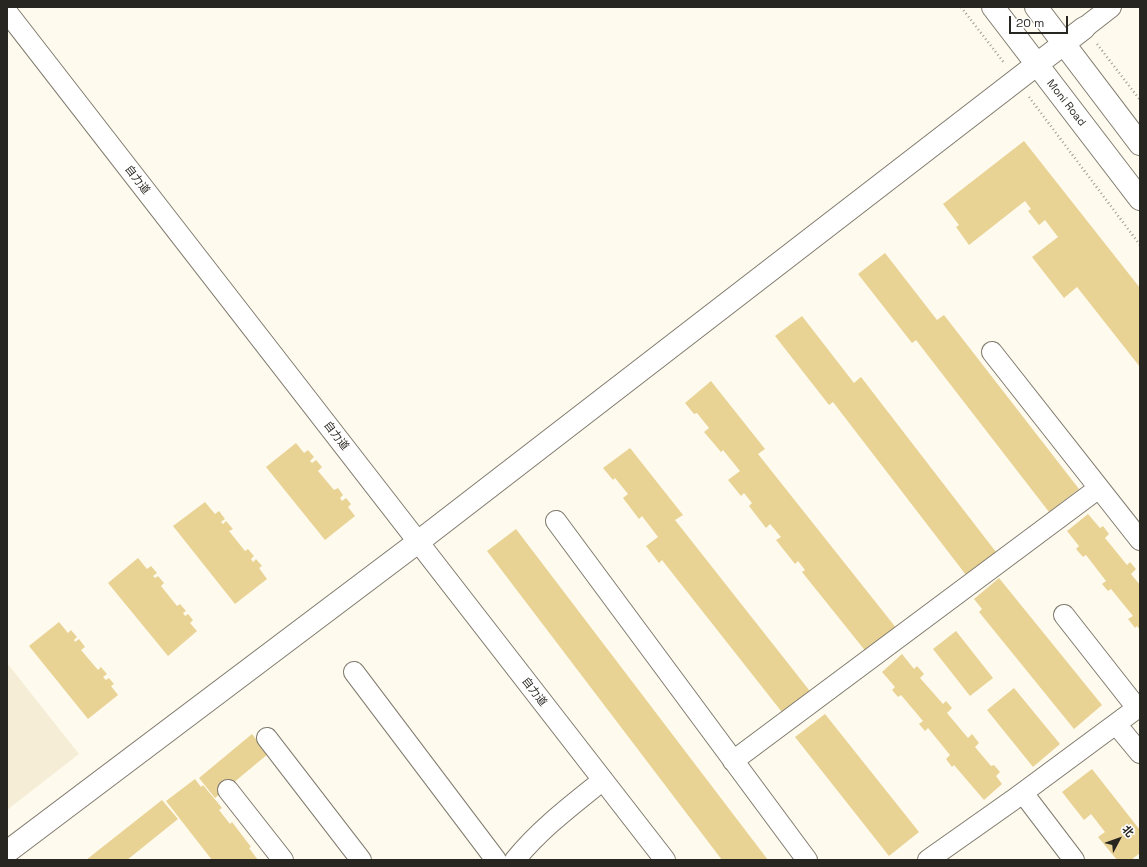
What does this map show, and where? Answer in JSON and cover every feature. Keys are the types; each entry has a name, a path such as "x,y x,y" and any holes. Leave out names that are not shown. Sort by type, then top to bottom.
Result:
{"main road":[{"name":"Moni Road","path":"993,7 1140,199"},
{"path":"1036,7 1140,144"},
{"path":"7,852 418,542 1084,28"}],"street":[{"path":"1084,28 1111,7"},
{"name":"自力道","path":"7,12 665,860"},
{"path":"992,352 1140,540"},
{"path":"734,761 1099,488"},
{"path":"556,521 807,860"},
{"path":"928,860 1023,793 1138,707 1064,615"},
{"path":"354,672 496,860"},
{"path":"1116,724 1140,753"},
{"path":"267,738 361,860"},
{"path":"515,860 525,847 557,817 603,780"},
{"path":"228,790 283,860"},
{"path":"1023,793 1074,860"}],"path":[{"path":"961,7 1016,79 1052,130 1140,245"},
{"path":"1084,28 1140,100"}],"shaded area":[{"path":"7,663 79,754 7,810"}],"building":[{"path":"1024,141 1140,288 1140,367 1077,287 1064,298 1032,257 1058,237 1045,220 1039,225 1028,211 1031,209 1025,201 969,245 956,227 959,225 943,204"},
{"path":"885,253 937,320 944,315 1079,489 1049,512 916,340 912,343 858,274"},
{"path":"802,316 854,383 861,377 996,552 966,575 833,402 829,405 775,336"},
{"path":"711,381 765,449 758,454 897,629 867,653 802,572 805,570 798,561 795,564 776,540 781,537 770,524 766,528 749,506 752,503 744,493 741,496 728,480 740,471 723,450 721,452 704,432 709,428 697,413 694,414 685,403"},
{"path":"296,443 304,453 308,450 314,457 310,461 312,463 316,460 322,467 318,471 334,490 338,488 343,495 340,498 342,501 346,498 351,504 348,507 355,516 325,540 266,467"},
{"path":"630,448 683,515 675,520 813,695 785,716 662,560 659,563 646,546 658,537 642,516 639,519 623,498 628,494 615,478 613,480 603,468"},
{"path":"205,502 215,514 219,511 225,519 221,522 223,524 226,521 233,529 229,531 245,551 248,549 254,556 251,559 253,562 256,559 262,566 259,568 267,579 235,604 173,526"},
{"path":"1088,514 1100,528 1103,526 1109,534 1105,538 1127,565 1130,562 1136,569 1131,574 1140,585 1140,630 1137,626 1135,628 1128,619 1133,616 1111,589 1108,591 1102,584 1106,581 1086,555 1083,557 1076,549 1079,546 1067,531"},
{"path":"516,529 768,860 722,860 487,551"},
{"path":"138,558 147,569 151,566 157,573 153,576 155,578 158,576 164,583 161,586 177,606 180,604 186,611 183,613 185,616 188,614 193,620 190,623 197,631 168,656 108,583"},
{"path":"999,578 1102,705 1074,729 979,612 982,609 974,599"},
{"path":"59,622 68,633 71,630 77,637 74,640 75,642 79,639 85,647 81,650 98,670 101,667 107,674 103,677 106,680 109,678 114,684 111,686 118,695 88,719 29,646"},
{"path":"956,631 993,678 970,696 933,649"},
{"path":"902,654 914,669 917,666 924,674 920,678 943,704 946,701 952,708 947,713 968,738 972,734 979,743 975,747 991,766 994,765 1000,772 996,776 1002,784 984,800 954,765 952,767 946,759 950,755 928,728 925,731 919,724 923,721 901,695 898,697 892,690 895,687 882,672"},
{"path":"1014,688 1060,744 1033,767 987,710"},
{"path":"825,714 919,832 889,856 795,737"},
{"path":"252,734 268,754 215,798 199,778"},
{"path":"1092,769 1140,830 1140,853 1131,860 1117,860 1098,837 1105,832 1091,814 1084,820 1062,792"},
{"path":"195,779 201,787 203,785 222,808 219,810 230,824 232,822 251,847 249,848 258,860 212,860 166,801"},
{"path":"162,800 178,819 127,860 86,860"}]}
